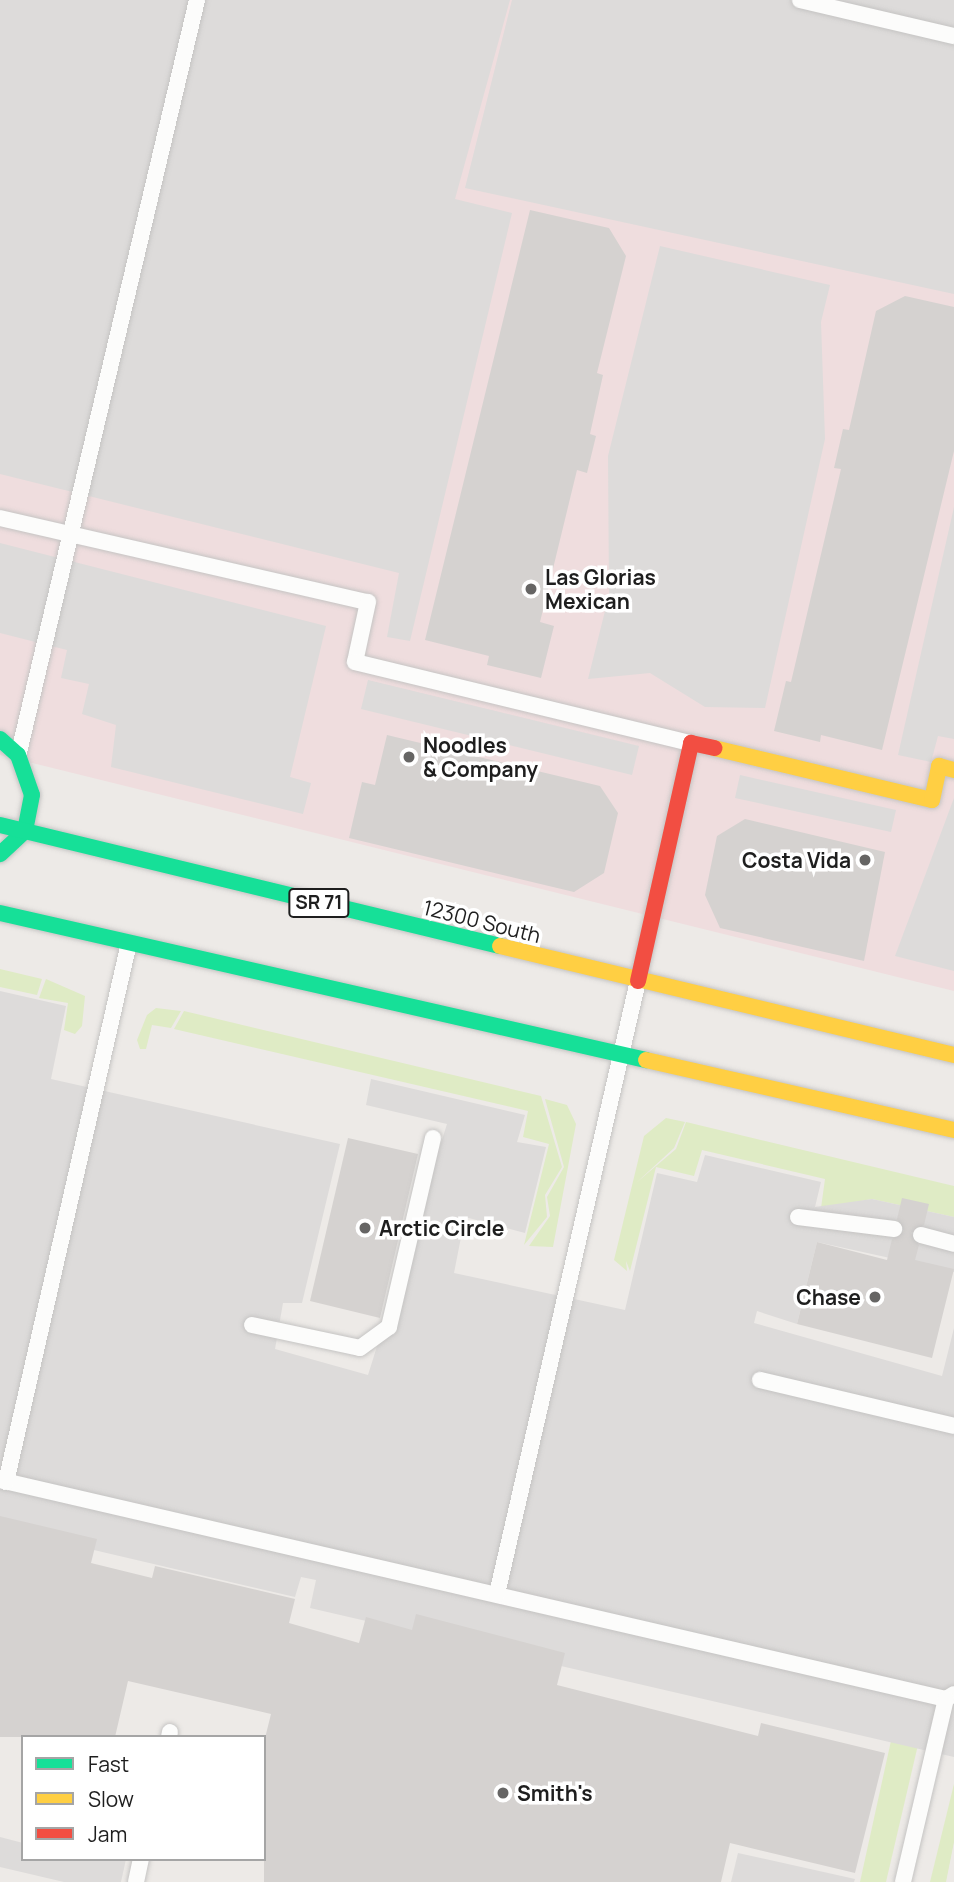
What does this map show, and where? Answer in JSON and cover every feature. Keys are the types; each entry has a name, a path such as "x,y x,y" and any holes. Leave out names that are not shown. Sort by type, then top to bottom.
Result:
{"main road":[{"path":"0,739 18,755 32,795 25,831 9,850 0,854"},
{"path":"638,981 691,743 932,800 939,766 954,769"},
{"name":"12300 South","path":"0,825 638,981 954,1055"},
{"path":"0,913 623,1052 954,1130"}],"lane":[{"path":"18,755 197,0"},
{"path":"800,0 954,36"},
{"path":"0,518 368,602 355,662 691,743"},
{"path":"129,943 3,1481 950,1697 904,1882"},
{"path":"497,1594 638,981"},
{"path":"252,1325 360,1348 389,1327 433,1138"},
{"path":"798,1217 894,1228"},
{"path":"922,1235 954,1244"},
{"path":"760,1380 954,1426"},
{"path":"136,1882 141,1861"}],"shaded area":[{"path":"0,0 954,0 954,991 0,755"},
{"path":"0,0 510,0 455,199 512,213 410,641 387,637 399,573 0,474"},
{"path":"512,0 954,0 954,294 465,188"},
{"path":"660,246 830,285 821,322 825,439 765,708 705,707 650,673 588,679 609,595 608,456"},
{"path":"954,507 954,739 938,736 931,762 898,755"},
{"path":"0,543 326,626 290,777 311,783 303,814 111,767 116,725 82,714 89,684 61,678 67,650 0,633"},
{"path":"368,680 639,746 632,775 361,709"},
{"path":"740,775 896,810 891,832 735,798"},
{"path":"954,798 954,971 895,956"},
{"path":"0,991 66,1006 51,1079 340,1144 302,1303 283,1303 275,1349 368,1375 447,1124 366,1105 371,1079 525,1115 517,1142 546,1147 525,1233 465,1217 454,1273 625,1310 657,1173 697,1182 705,1155 821,1182 815,1207 872,1199 954,1217 954,1272 817,1242 797,1324 757,1311 754,1323 942,1376 954,1328 954,1757 310,1608 316,1580 301,1577 295,1597 0,1528"},
{"path":"0,1837 21,1842 21,1861 126,1861 121,1882 64,1882 0,1867"},
{"path":"738,1853 855,1879 854,1882 731,1882"}],"green space":[{"path":"0,969 42,979 37,995 0,987"},
{"path":"46,979 85,996 82,1026 75,1034 64,1030 68,1003 39,998"},
{"path":"156,1008 181,1011 171,1028 152,1025 146,1049 140,1049 137,1040 147,1015"},
{"path":"184,1011 541,1096 562,1167 545,1195 547,1217 524,1245 549,1144 523,1137 528,1111 174,1029"},
{"path":"545,1099 567,1105 576,1124 553,1247 529,1246 550,1216 547,1197 564,1167"},
{"path":"666,1118 685,1122 674,1148 636,1183 676,1149 686,1122 954,1186 954,1217 872,1199 821,1208 825,1179 702,1150 694,1176 656,1167 630,1271 626,1261 627,1271 614,1260 644,1136"},
{"path":"896,1718 924,1719 886,1882 860,1882"},
{"path":"954,1784 954,1842 946,1882 930,1882"}],"building":[{"path":"530,210 609,228 626,256 597,373 603,375 590,434 596,436 587,473 577,470 540,622 554,626 541,678 487,665 489,656 425,640"},
{"path":"905,296 954,307 954,451 882,750 821,735 820,742 774,731 786,681 791,682 841,469 834,468 843,429 849,430 876,311"},
{"path":"387,735 600,786 618,813 604,873 574,892 349,838 362,782 375,785"},
{"path":"745,819 885,852 864,961 720,928 705,895 717,836"},
{"name":"Arctic Circle","path":"348,1138 418,1154 380,1318 310,1301"},
{"name":"Chase","path":"902,1198 929,1204 924,1225 911,1233 919,1245 915,1260 954,1269 932,1358 797,1324 817,1242 887,1260 892,1239 904,1231 897,1219"},
{"name":"Smith's","path":"0,1516 97,1539 91,1563 152,1578 155,1566 295,1599 289,1623 359,1643 366,1617 412,1630 416,1614 565,1653 557,1685 758,1736 761,1723 885,1753 855,1873 730,1843 721,1882 264,1882 266,1735 271,1714 128,1681 115,1735 0,1737"}],"traffic: fast":[{"path":"0,739 18,755 32,795 25,831 0,854"},
{"path":"0,825 500,946"},
{"path":"0,913 646,1060"}],"traffic: slow":[{"path":"714,748 932,800 939,766 954,770"},
{"path":"500,946 954,1055"},
{"path":"646,1060 954,1130"}],"traffic: jam":[{"path":"638,981 691,743 714,748"}],"place":[{"name":"Las Glorias Mexican","path":"531,589"},
{"name":"Noodles & Company","path":"409,757"},
{"name":"Costa Vida","path":"865,860"},
{"name":"Arctic Circle","path":"365,1228"},
{"name":"Chase","path":"875,1297"},
{"name":"Smith's","path":"503,1793"}]}
